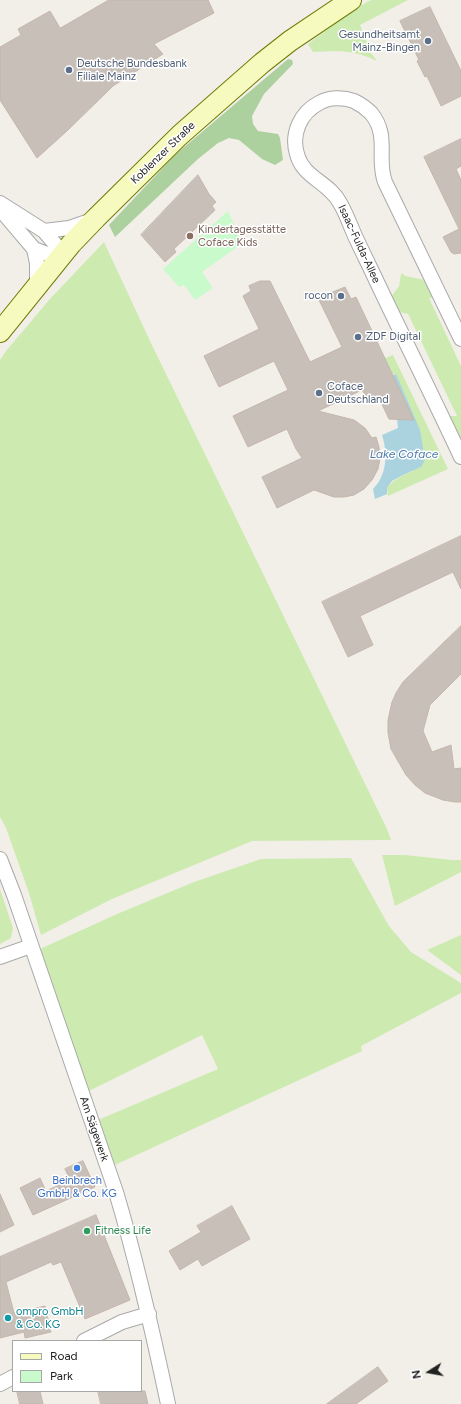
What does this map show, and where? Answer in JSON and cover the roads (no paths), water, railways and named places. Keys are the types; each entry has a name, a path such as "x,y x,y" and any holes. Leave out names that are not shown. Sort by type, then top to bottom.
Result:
{"main road":[{"name":"Koblenzer Straße","path":"0,332 61,256 96,218 180,135 262,63 290,41 351,0"}],"street":[{"name":"Isaac-Fulda-Allee","path":"461,339 385,182 381,167 382,141 379,125 368,110 351,100 336,98 319,102 304,115 297,130 295,141 298,160 309,174 332,192 341,204 461,457"},
{"path":"0,204 44,231 55,244 61,256"},
{"path":"0,209 34,249 37,262 38,284"},
{"path":"44,231 70,228 96,218"},
{"path":"34,249 47,254 61,256"},
{"name":"Am Sägewerk","path":"0,859 32,946 116,1192 131,1241 149,1314 168,1404"},
{"path":"0,957 32,946"},
{"path":"86,1340 122,1322 149,1314"},
{"path":"0,1384 12,1378"}],"water":[{"name":"Lake Coface","path":"396,374 420,430 425,460 421,467 392,481 387,488 387,494 375,499 373,489 384,471 385,464 385,449 382,435 398,428 397,419 380,382"}],"place":[{"name":"Gesundheitsamt Mainz-Bingen","path":"428,41"},
{"name":"Deutsche Bundesbank Filiale Mainz","path":"69,70"},
{"name":"Kindertagesstätte Coface Kids","path":"190,236"},
{"name":"rocon","path":"341,296"},
{"name":"ZDF Digital","path":"358,337"},
{"name":"Coface Deutschland","path":"319,393"},
{"name":"Beinbrech GmbH & Co. KG","path":"77,1168"},
{"name":"Fitness Life","path":"87,1231"},
{"name":"ompro GmbH & Co. KG","path":"8,1318"}]}
